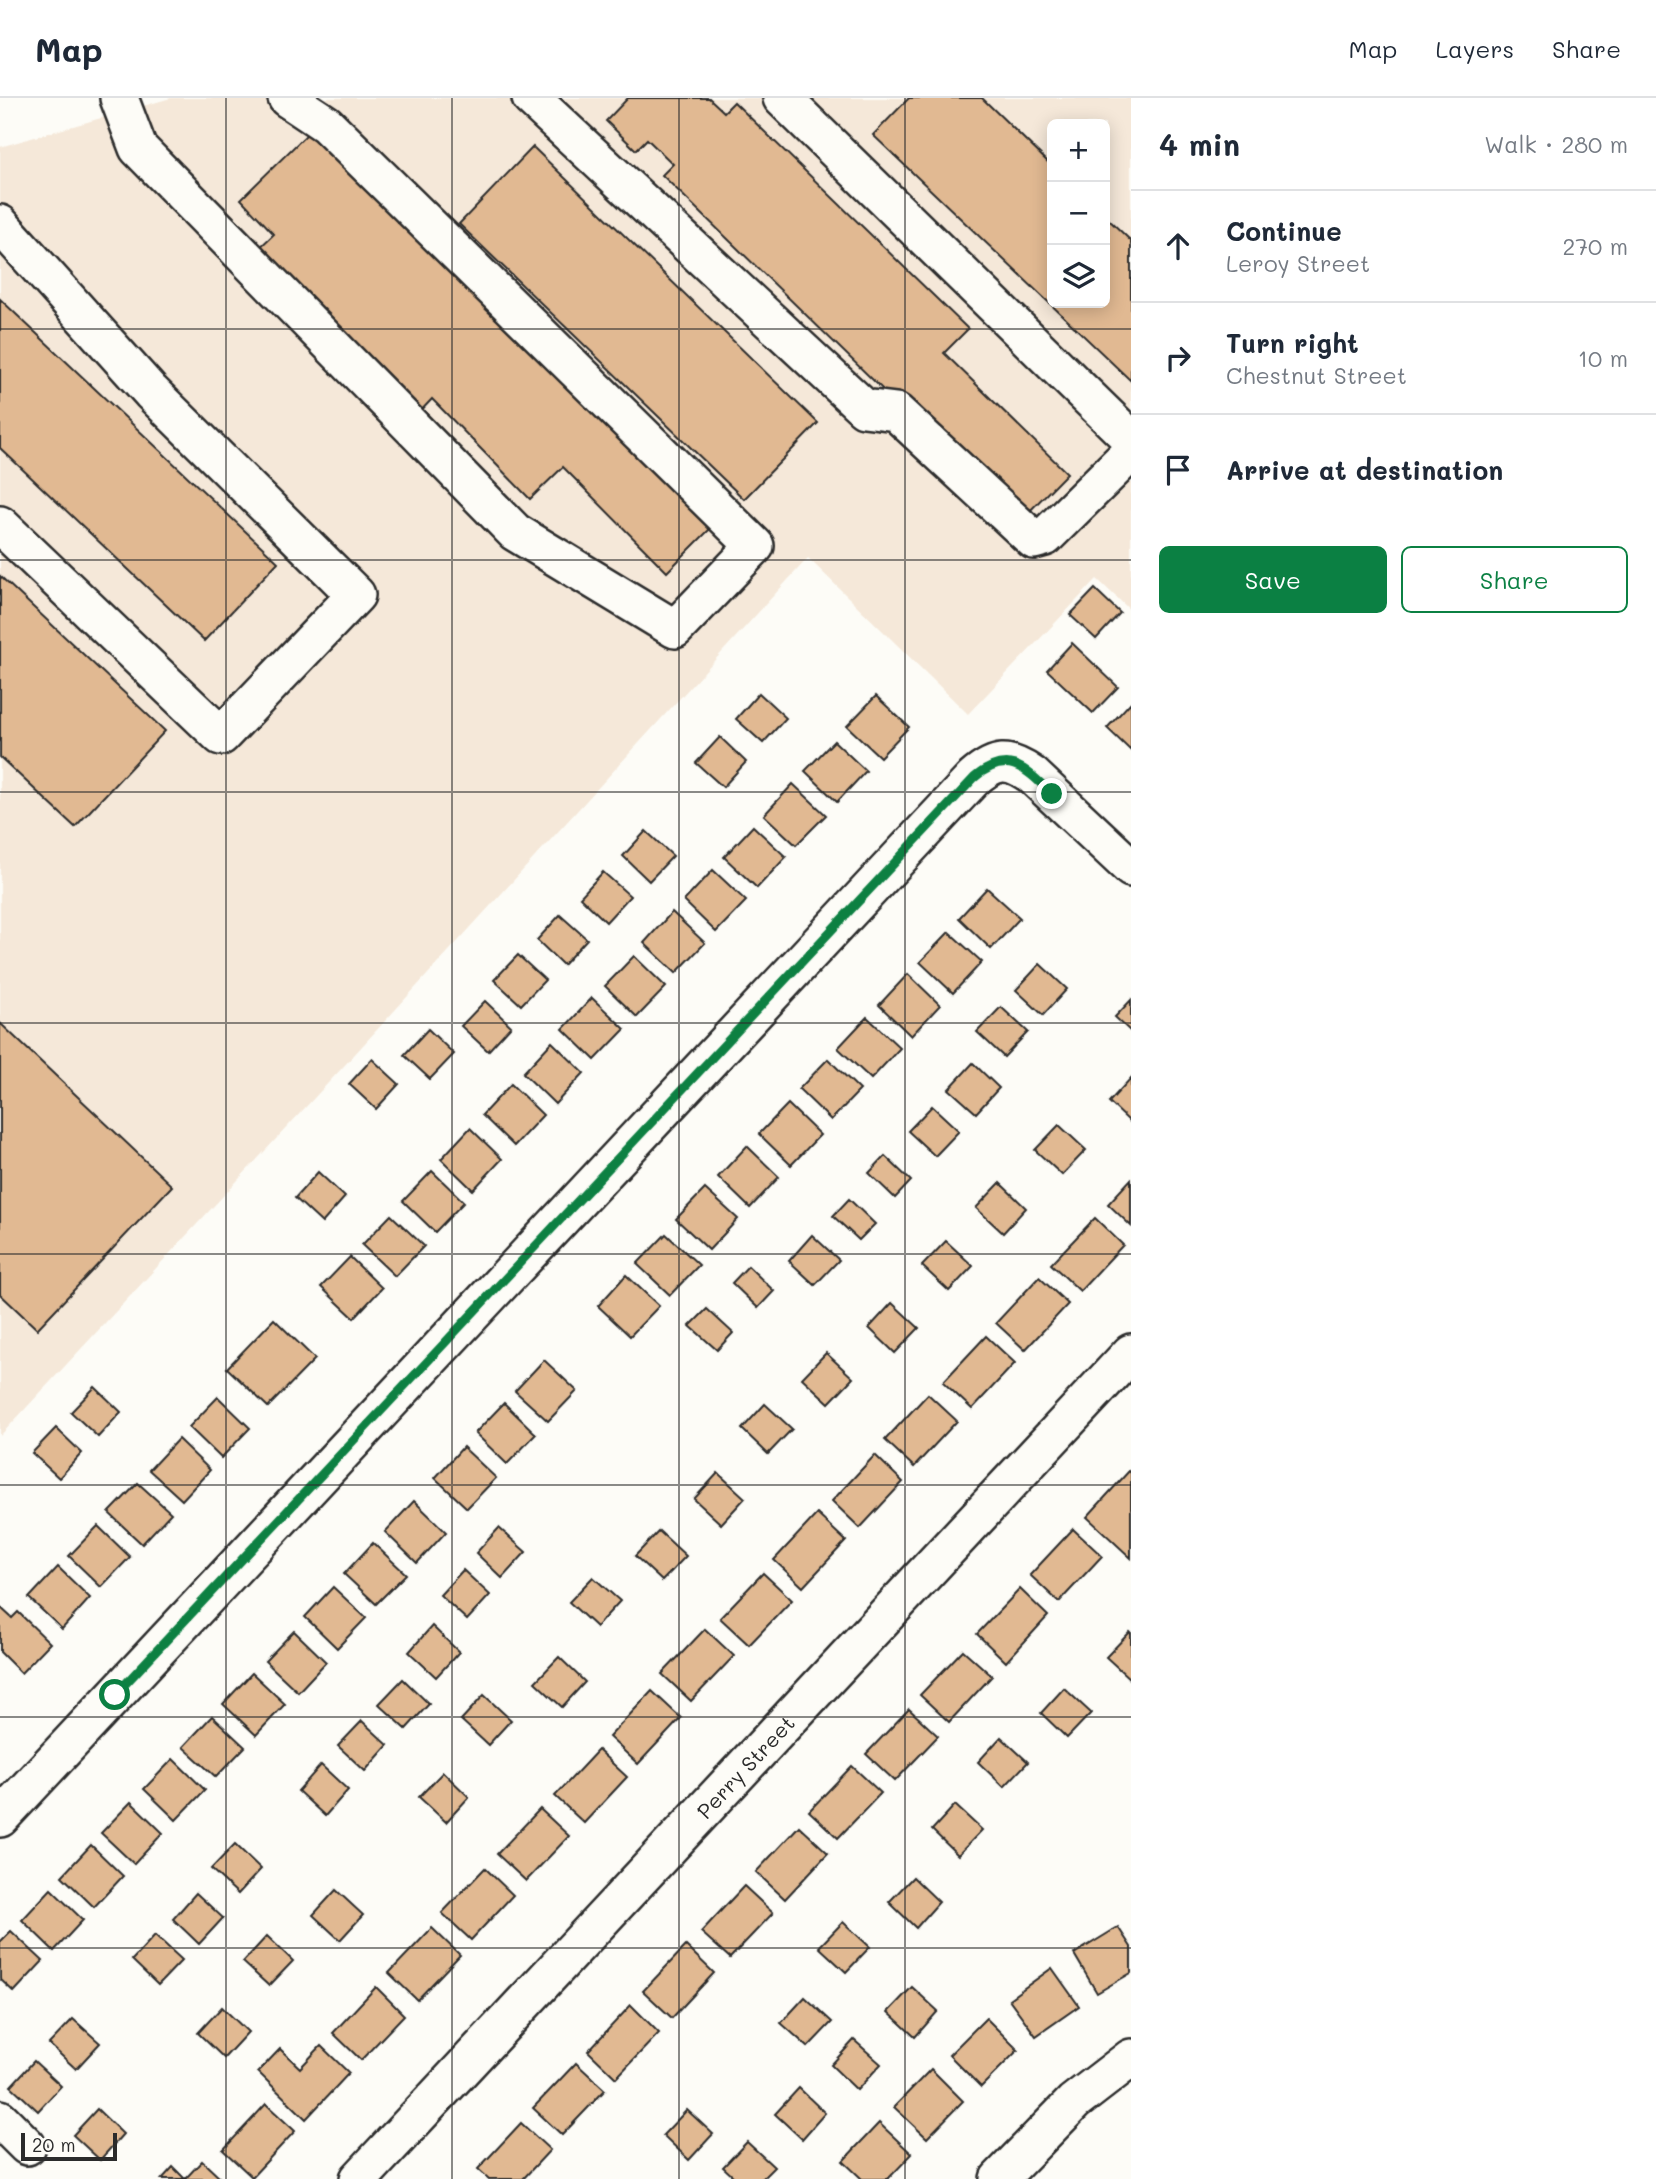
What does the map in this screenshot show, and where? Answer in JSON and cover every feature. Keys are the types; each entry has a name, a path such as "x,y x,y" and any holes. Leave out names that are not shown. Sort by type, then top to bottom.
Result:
{"street":[{"path":"118,98 138,148 515,532 675,629 755,546 326,124 287,98"},
{"path":"531,98 864,408 896,412 1034,540 1045,537 1128,456 1131,442 782,98"},
{"path":"0,224 151,391 356,595 221,736 0,525"},
{"path":"0,1818 974,778 994,764 1004,762 1019,766 1131,868"},
{"name":"Perry Street","path":"359,2179 1131,1353"},
{"path":"999,2179 1074,2102 1131,2058"},
{"path":"0,2119 27,2146"}],"shaded area":[{"path":"171,98 1131,98 1131,611 1097,579 968,714 808,558 343,1067 0,1436 0,147"}],"building":[{"path":"628,98 709,98 724,112 734,102 968,329 944,353 1067,473 1019,522 662,175 673,164 647,139 636,150 606,121"},
{"path":"909,98 982,98 1047,161 1047,301 873,135"},
{"path":"310,131 346,161 710,529 667,572 563,467 530,499 432,399 416,416 255,252 274,234 241,199"},
{"path":"533,147 818,423 744,499 459,224"},
{"path":"1110,221 1131,241 1131,381 1054,308 1110,308"},
{"path":"0,299 278,562 204,641 0,448"},
{"path":"0,576 165,731 75,827 0,757"},
{"path":"1095,589 1120,613 1096,639 1070,615"},
{"path":"1072,643 1118,687 1093,713 1047,670"},
{"path":"759,693 786,718 763,743 736,719"},
{"path":"876,696 909,727 880,757 847,726"},
{"path":"1131,702 1131,751 1107,728"},
{"path":"720,737 746,762 723,787 696,763"},
{"path":"834,741 866,771 837,802 805,771"},
{"path":"793,784 826,815 796,845 764,815"},
{"path":"753,826 786,857 757,888 724,857"},
{"path":"646,831 673,856 649,881 623,856"},
{"path":"713,870 746,901 716,932 684,901"},
{"path":"603,872 630,896 606,922 580,897"},
{"path":"987,888 1020,918 991,949 959,918"},
{"path":"672,912 705,943 676,973 644,943"},
{"path":"560,915 587,939 563,965 537,940"},
{"path":"949,932 982,962 953,993 920,962"},
{"path":"518,955 545,980 521,1005 494,980"},
{"path":"634,956 666,987 637,1017 605,986"},
{"path":"1040,964 1067,989 1043,1015 1016,990"},
{"path":"908,974 940,1005 911,1036 879,1005"},
{"path":"592,998 625,1029 595,1060 563,1029"},
{"path":"1131,1000 1131,1032 1115,1017"},
{"path":"485,1001 511,1026 488,1051 461,1026"},
{"path":"1001,1007 1028,1032 1004,1057 977,1032"},
{"path":"867,1017 900,1048 871,1079 838,1048"},
{"path":"0,1023 172,1186 37,1329 0,1294"},
{"path":"428,1029 454,1054 430,1079 404,1055"},
{"path":"552,1042 584,1073 555,1104 523,1073"},
{"path":"372,1059 399,1084 376,1109 349,1084"},
{"path":"828,1059 860,1090 831,1120 799,1089"},
{"path":"973,1063 999,1088 976,1113 949,1089"},
{"path":"1131,1078 1131,1123 1109,1102"},
{"path":"511,1084 543,1115 514,1146 482,1115"},
{"path":"788,1104 820,1135 791,1165 759,1134"},
{"path":"932,1106 959,1131 935,1156 908,1131"},
{"path":"1059,1125 1086,1150 1062,1175 1035,1150"},
{"path":"470,1128 502,1159 473,1190 441,1159"},
{"path":"747,1146 779,1177 750,1208 718,1177"},
{"path":"885,1156 911,1181 895,1198 869,1173"},
{"path":"432,1171 464,1202 435,1232 403,1201"},
{"path":"318,1172 345,1197 322,1223 295,1198"},
{"path":"1131,1179 1131,1226 1108,1204"},
{"path":"1000,1183 1026,1208 1003,1233 976,1208"},
{"path":"705,1189 738,1219 709,1250 676,1219"},
{"path":"849,1199 875,1224 859,1240 833,1216"},
{"path":"391,1215 424,1246 395,1276 362,1245"},
{"path":"1095,1218 1123,1245 1080,1291 1051,1264"},
{"path":"666,1234 699,1265 670,1295 637,1264"},
{"path":"812,1235 839,1260 815,1285 789,1261"},
{"path":"946,1241 973,1266 949,1291 922,1266"},
{"path":"350,1257 382,1288 354,1318 321,1287"},
{"path":"748,1266 774,1291 758,1308 732,1283"},
{"path":"626,1275 659,1306 630,1336 598,1306"},
{"path":"1039,1277 1068,1304 1025,1350 996,1323"},
{"path":"892,1303 919,1328 895,1353 869,1328"},
{"path":"707,1309 733,1333 717,1350 690,1326"},
{"path":"274,1319 315,1359 268,1407 227,1368"},
{"path":"986,1336 1015,1363 972,1409 943,1382"},
{"path":"826,1353 853,1378 829,1403 802,1378"},
{"path":"544,1360 577,1391 548,1421 515,1391"},
{"path":"95,1387 121,1412 98,1437 71,1412"},
{"path":"928,1394 957,1421 914,1467 885,1440"},
{"path":"218,1397 250,1428 221,1458 189,1427"},
{"path":"504,1403 536,1434 507,1464 475,1433"},
{"path":"765,1404 792,1429 768,1454 742,1429"},
{"path":"56,1428 82,1453 59,1478 32,1453"},
{"path":"178,1439 210,1470 182,1500 149,1470"},
{"path":"463,1447 496,1478 467,1508 435,1478"},
{"path":"875,1455 903,1482 860,1528 832,1501"},
{"path":"1129,1471 1131,1473 1131,1558 1087,1517"},
{"path":"718,1473 745,1498 721,1524 694,1499"},
{"path":"138,1483 171,1513 142,1544 109,1513"},
{"path":"414,1501 446,1532 417,1563 385,1532"},
{"path":"817,1514 846,1541 803,1587 774,1560"},
{"path":"98,1526 130,1557 101,1587 69,1556"},
{"path":"499,1528 526,1552 502,1578 476,1553"},
{"path":"1073,1529 1102,1556 1059,1602 1030,1575"},
{"path":"659,1531 686,1556 662,1581 635,1556"},
{"path":"373,1543 406,1574 376,1604 344,1574"},
{"path":"58,1567 90,1598 62,1629 29,1598"},
{"path":"463,1570 490,1595 467,1620 440,1595"},
{"path":"763,1573 792,1600 749,1645 720,1618"},
{"path":"593,1577 620,1601 596,1627 569,1602"},
{"path":"333,1587 366,1618 337,1648 305,1617"},
{"path":"1020,1589 1048,1616 1006,1662 977,1634"},
{"path":"0,1607 12,1618 18,1612 50,1643 21,1673 0,1652"},
{"path":"432,1626 459,1652 436,1677 409,1652"},
{"path":"705,1629 734,1656 691,1701 662,1674"},
{"path":"294,1631 326,1662 298,1692 265,1661"},
{"path":"1131,1633 1131,1680 1106,1657"},
{"path":"963,1650 992,1676 949,1722 920,1695"},
{"path":"559,1657 585,1682 562,1707 535,1682"},
{"path":"252,1673 285,1704 256,1735 223,1704"},
{"path":"403,1679 429,1704 406,1729 379,1704"},
{"path":"1064,1688 1091,1713 1067,1738 1041,1713"},
{"path":"652,1691 681,1718 638,1764 609,1737"},
{"path":"484,1695 511,1720 488,1745 461,1720"},
{"path":"909,1709 938,1736 895,1781 866,1754"},
{"path":"212,1716 245,1747 216,1777 183,1747"},
{"path":"362,1721 388,1745 365,1771 338,1746"},
{"path":"1001,1737 1028,1762 1004,1787 978,1762"},
{"path":"598,1750 627,1777 584,1823 555,1796"},
{"path":"173,1759 205,1790 176,1820 144,1789"},
{"path":"321,1765 348,1790 325,1816 298,1791"},
{"path":"852,1766 881,1793 838,1838 809,1811"},
{"path":"443,1772 469,1797 446,1822 419,1797"},
{"path":"131,1802 163,1833 134,1864 101,1833"},
{"path":"955,1805 982,1830 958,1855 932,1830"},
{"path":"540,1809 569,1836 526,1881 497,1854"},
{"path":"799,1826 828,1853 785,1899 756,1872"},
{"path":"235,1844 261,1869 238,1894 211,1869"},
{"path":"91,1845 123,1876 94,1907 62,1876"},
{"path":"485,1868 513,1895 471,1940 442,1913"},
{"path":"913,1877 939,1902 916,1928 889,1902"},
{"path":"744,1886 773,1913 730,1958 701,1932"},
{"path":"51,1889 83,1920 54,1951 22,1920"},
{"path":"336,1890 363,1915 340,1940 313,1915"},
{"path":"196,1893 223,1918 199,1944 173,1919"},
{"path":"843,1922 870,1947 846,1972 819,1947"},
{"path":"1118,1927 1131,1947 1131,1973 1097,1993 1074,1954"},
{"path":"432,1928 460,1955 417,2000 389,1973"},
{"path":"11,1931 43,1961 14,1992 0,1979 0,1942"},
{"path":"155,1935 182,1960 158,1985 132,1960"},
{"path":"267,1936 293,1961 269,1986 243,1962"},
{"path":"686,1946 714,1973 672,2018 643,1991"},
{"path":"1052,1968 1079,2006 1036,2036 1009,1999"},
{"path":"376,1987 404,2015 361,2060 333,2033"},
{"path":"912,1987 938,2011 915,2037 888,2012"},
{"path":"805,1997 832,2022 808,2047 781,2023"},
{"path":"631,2005 659,2033 616,2078 588,2051"},
{"path":"222,2007 248,2032 224,2058 198,2033"},
{"path":"986,2018 1018,2050 981,2087 949,2055"},
{"path":"73,2019 100,2043 76,2069 49,2044"},
{"path":"854,2040 881,2064 857,2090 831,2065"},
{"path":"321,2046 349,2073 306,2119 258,2072 280,2049 300,2068"},
{"path":"34,2061 61,2086 38,2111 11,2086"},
{"path":"576,2063 605,2090 562,2135 533,2108"},
{"path":"931,2069 963,2101 927,2138 894,2107"},
{"path":"799,2088 825,2113 802,2139 775,2114"},
{"path":"266,2104 295,2131 252,2177 223,2150"},
{"path":"97,2109 123,2134 100,2160 73,2135"},
{"path":"687,2110 713,2134 689,2160 663,2135"},
{"path":"521,2123 550,2150 523,2179 489,2179 478,2169"},
{"path":"879,2123 912,2154 888,2179 862,2179 843,2161"},
{"path":"747,2142 774,2167 762,2179 736,2179 723,2167"},
{"path":"202,2161 221,2179 185,2179"},
{"path":"173,2167 185,2179 162,2179"}],"route":[{"path":"115,1695 974,778 994,764 1004,762 1019,766 1052,794"}]}
